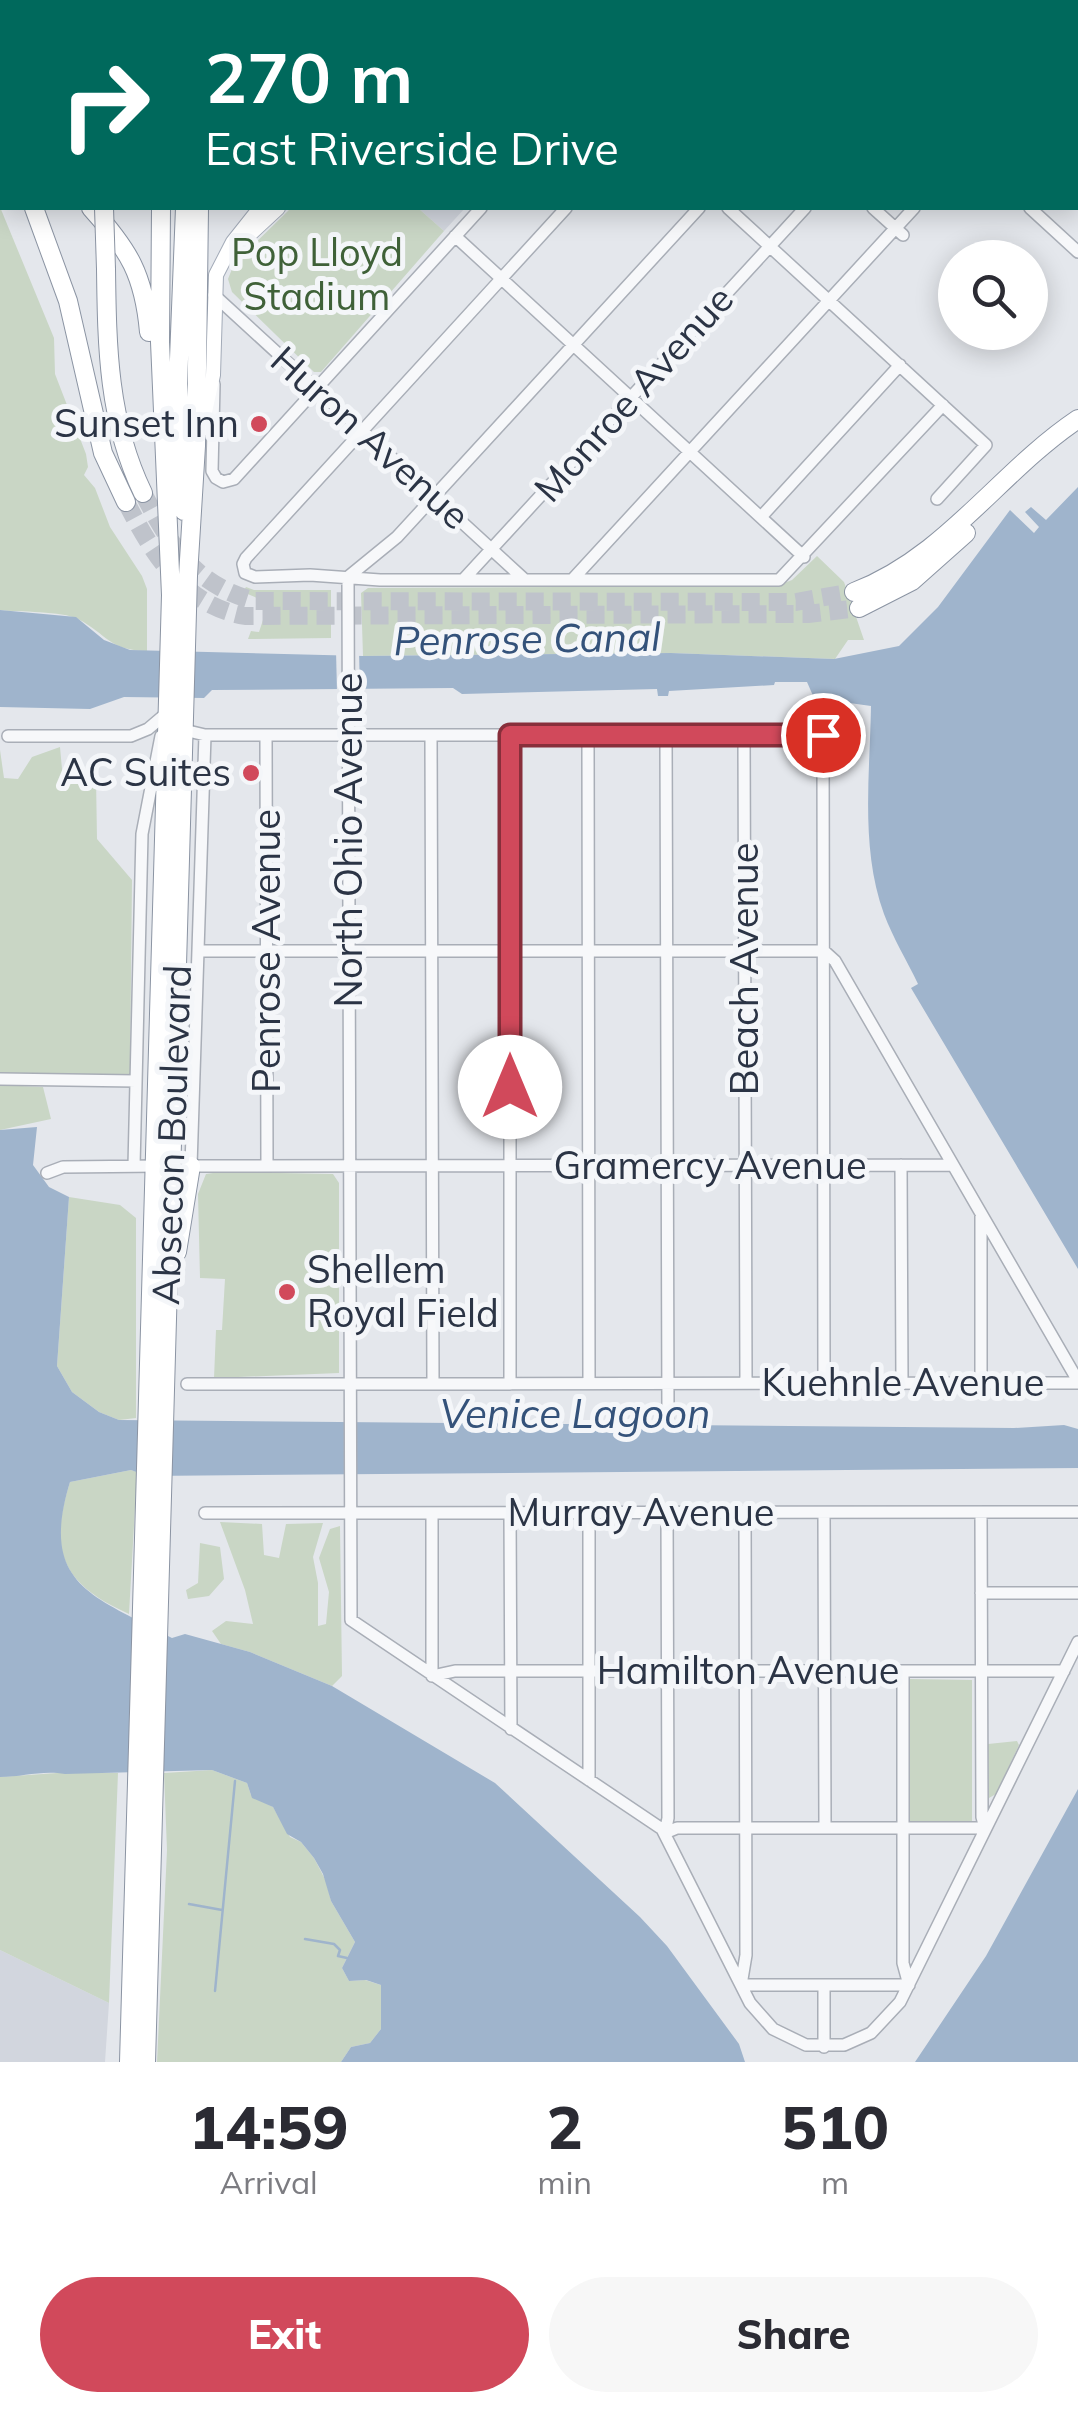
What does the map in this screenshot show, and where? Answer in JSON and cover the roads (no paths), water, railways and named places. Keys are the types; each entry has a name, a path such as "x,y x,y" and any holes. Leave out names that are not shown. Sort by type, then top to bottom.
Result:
{"highway":[{"path":"35,210 68,301 100,442 114,477 134,497 111,392 93,210"},
{"path":"95,210 125,248 140,277 164,436"},
{"path":"104,210 98,386 114,477"},
{"name":"Absecon Boulevard","path":"146,2062 145,1819 179,719 178,631 164,436 161,210"},
{"path":"185,210 178,384 188,576"},
{"name":"Absecon Boulevard","path":"178,631 188,576 196,446 199,210"},
{"path":"857,600 886,597 925,572 1077,430"},
{"name":"Absecon Boulevard","path":"156,1413 168,1281 163,1166"},
{"path":"168,1281 179,1246 192,1166"},
{"name":"Absecon Boulevard","path":"130,2062 145,1819"}],"main road":[{"path":"196,446 214,375 216,275 221,260 258,210"},
{"path":"221,260 276,210"}],"street":[{"path":"214,375 212,471 219,480 234,479 479,210"},
{"path":"564,210 246,558 245,572 255,577 776,580 785,577 943,405"},
{"path":"348,577 389,545 697,210"},
{"path":"730,210 986,444 937,499"},
{"name":"Monroe Avenue","path":"463,580 803,210"},
{"path":"875,210 899,231"},
{"path":"572,580 827,299 899,231 913,210"},
{"path":"1032,210 1078,252"},
{"path":"1044,220 1054,210"},
{"path":"455,236 804,557"},
{"name":"Huron Avenue","path":"214,296 526,580"},
{"path":"761,517 900,366"},
{"name":"North Ohio Avenue","path":"348,577 350,1614 355,1624 432,1676"},
{"path":"8,736 131,736 179,719 205,734 823,735 824,1383"},
{"name":"Absecon Boulevard","path":"134,1166 142,834 156,758 179,719"},
{"name":"Absecon Boulevard","path":"192,1166 205,734"},
{"name":"Beach Avenue","path":"744,734 746,1383"},
{"name":"Penrose Avenue","path":"266,735 267,1166"},
{"path":"431,735 432,1384"},
{"path":"510,735 510,1384"},
{"path":"588,735 588,1383"},
{"path":"666,735 668,1416"},
{"path":"131,736 148,745 156,758"},
{"path":"198,951 824,951 835,961 1078,1382"},
{"path":"0,1079 136,1081"},
{"name":"Gramercy Avenue","path":"48,1172 63,1167 134,1166 954,1165"},
{"path":"902,1166 902,1383"},
{"path":"981,1212 981,1383"},
{"name":"Kuehnle Avenue","path":"187,1384 1078,1382"},
{"path":"432,1512 432,1676 665,1832 755,2011 772,2030 806,2045 851,2043 871,2034 895,2010 1078,1642"},
{"path":"665,1832 667,1512"},
{"path":"741,1985 746,1955 746,1512"},
{"name":"Murray Avenue","path":"205,1513 1078,1512"},
{"path":"510,1513 511,1729"},
{"path":"589,1513 589,1780"},
{"path":"824,1513 824,1827"},
{"path":"981,1513 985,1828"},
{"path":"981,1593 1078,1594"},
{"name":"Hamilton Avenue","path":"432,1676 455,1671 1064,1671"},
{"path":"903,1671 904,1972 909,1985"},
{"path":"665,1832 677,1828 985,1828"},
{"path":"741,1985 909,1985"},
{"path":"824,1985 824,2047"}],"water":[{"path":"1078,487 1078,1269 911,988 918,984 884,914 872,863 868,811 871,706 814,698 807,682 775,682 669,691 668,696 658,696 657,689 462,694 453,688 212,690 204,698 124,697 90,709 0,707 0,610 76,617 104,640 130,650 363,656 671,653 834,659 899,646 938,607 1010,510 1034,533 1039,527 1025,512 1031,507 1046,520"},
{"path":"37,1127 33,1165 49,1187 69,1197 57,1366 72,1392 99,1412 119,1420 1014,1428 1064,1425 1078,1429 1078,1468 147,1476 131,1470 70,1482 62,1517 62,1544 68,1566 97,1598 172,1638 185,1634 250,1652 332,1686 495,1783 667,1946 739,2044 745,2062 341,2062 351,2047 370,2043 381,2029 381,1985 366,1980 349,1981 342,1968 355,1942 331,1901 323,1874 301,1842 287,1834 273,1807 252,1798 247,1783 212,1770 0,1777 0,1130"},
{"path":"1078,1789 1078,2062 915,2062 986,1956"}],"waterway":[{"path":"215,1991 235,1781"},
{"path":"189,1904 222,1910"},
{"path":"305,1939 334,1944 340,1950 338,1956 347,1958"}],"tunnel":[{"path":"143,493 174,546 200,574 255,601 796,602 854,592"},
{"path":"126,502 159,558 187,589 223,610 245,616 808,614 859,608"}],"place":[{"name":"Sunset Inn","path":"259,424"},
{"name":"AC Suites","path":"251,773"},
{"name":"Shellem Royal Field","path":"287,1292"}],"park label":[{"name":"Pop Lloyd Stadium","path":"317,275"}],"water label":[{"name":"Penrose Canal","path":"527,639"},
{"name":"Venice Lagoon","path":"575,1414"}]}
